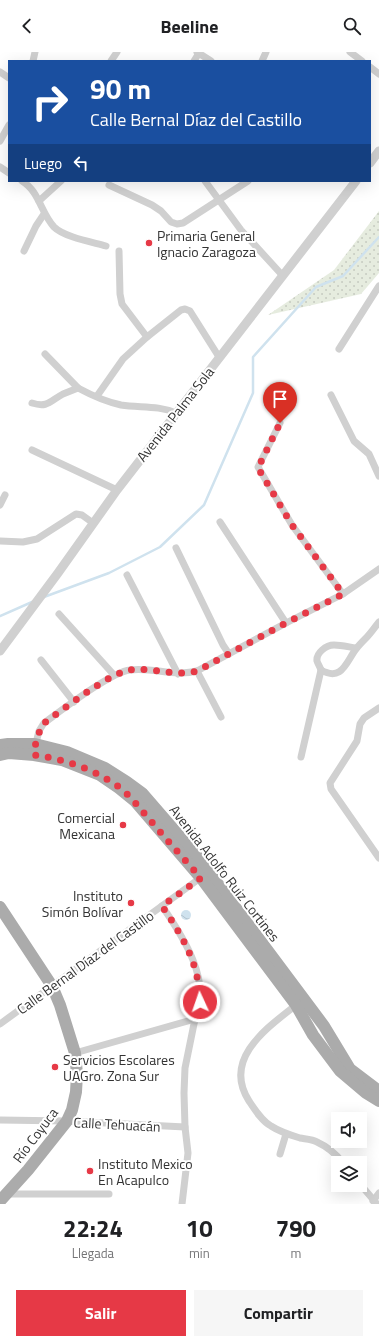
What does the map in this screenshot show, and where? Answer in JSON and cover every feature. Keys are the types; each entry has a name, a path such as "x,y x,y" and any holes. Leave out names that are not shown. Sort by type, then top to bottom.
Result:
{"main road":[{"name":"Avenida Adolfo Ruiz Cortines","path":"0,745 8,744 34,750 67,752 105,768 142,794 200,860 204,875 296,1005 313,1035 340,1071 366,1093 379,1101"},
{"name":"Avenida Adolfo Ruiz Cortines","path":"0,755 34,750"},
{"name":"Avenida Adolfo Ruiz Cortines","path":"204,875 324,1026 350,1069 379,1091"},
{"name":"Río Coyuca","path":"0,907 52,986 76,1053 77,1074 76,1092 72,1110 67,1121 28,1170 2,1196"}],"street":[{"path":"198,53 210,60 213,52"},
{"path":"350,52 361,60"},
{"path":"371,68 379,74"},
{"path":"0,141 8,127"},
{"path":"371,162 379,151"},
{"path":"23,182 34,191 44,214 54,227 62,233 106,246"},
{"path":"39,201 60,182"},
{"path":"207,182 230,217 283,276"},
{"path":"109,185 152,205 161,211 171,222 177,224 220,200 247,182"},
{"name":"Avenida Palma Sola","path":"0,651 33,608 117,490 355,182"},
{"path":"24,251 36,226 44,214"},
{"path":"119,251 120,294 122,304 148,337"},
{"path":"339,349 379,286"},
{"path":"97,396 122,360 181,310 185,309 190,311 219,357"},
{"path":"45,354 78,388 121,405 165,408 176,413"},
{"path":"32,402 39,405 45,405 78,388"},
{"path":"331,395 354,441 370,454 379,476"},
{"path":"280,423 258,468 292,525 343,594"},
{"path":"32,450 117,490"},
{"path":"0,505 5,495"},
{"path":"0,542 23,542 37,539 76,514 82,515 93,523"},
{"path":"220,522 286,623"},
{"path":"176,548 223,646 229,654"},
{"path":"34,750 39,731 44,723 114,675 128,670 142,669 178,674 188,674 197,671 343,594 379,569"},
{"path":"127,575 178,674"},
{"path":"59,614 114,675"},
{"path":"321,670 332,674 340,672 346,666 356,648 379,622"},
{"path":"301,757 321,670 317,662 319,652 332,645 356,648"},
{"path":"41,660 74,702"},
{"path":"197,671 221,717"},
{"path":"379,708 364,718 360,724 357,741 330,783 331,789 379,858"},
{"name":"Calle Bernal Díaz del Castillo","path":"0,1024 204,875"},
{"path":"162,906 187,947 196,969 200,985 200,1002 185,1068 185,1127 188,1153 182,1204"},
{"path":"296,1005 257,1038 250,1047 244,1059 241,1074 242,1085 258,1114 270,1126 286,1134 316,1141 337,1156"},
{"path":"76,1053 195,1019"},
{"name":"Calle Tehuacán","path":"0,1120 67,1121 185,1127"},
{"path":"280,1154 286,1134"},
{"path":"367,1192 375,1202 379,1192"},
{"path":"2,1196 109,1194"}],"shaded area":[{"path":"379,211 379,273 361,294 268,315 334,270"}],"water":[{"path":"186,910 191,915 186,920 181,915"}],"waterway":[{"path":"44,597 109,573 160,547 204,505 253,393 253,357 316,287 343,276 379,237"},
{"path":"0,616 32,602"}],"place":[{"name":"Primaria General Ignacio Zaragoza","path":"149,243"},
{"name":"Comercial Mexicana","path":"123,825"},
{"name":"Instituto Simón Bolívar","path":"131,903"},
{"name":"Servicios Escolares UAGro. Zona Sur","path":"55,1067"},
{"name":"Instituto Mexico En Acapulco","path":"90,1171"}],"route":[{"path":"200,1002 200,985 196,969 178,930 162,906 201,878 135,801 119,788 100,775 74,764 62,760 34,755 35,744 39,731 44,723 114,675 128,670 142,669 178,674 188,674 197,671 343,594 292,525 258,468 280,423"}]}
